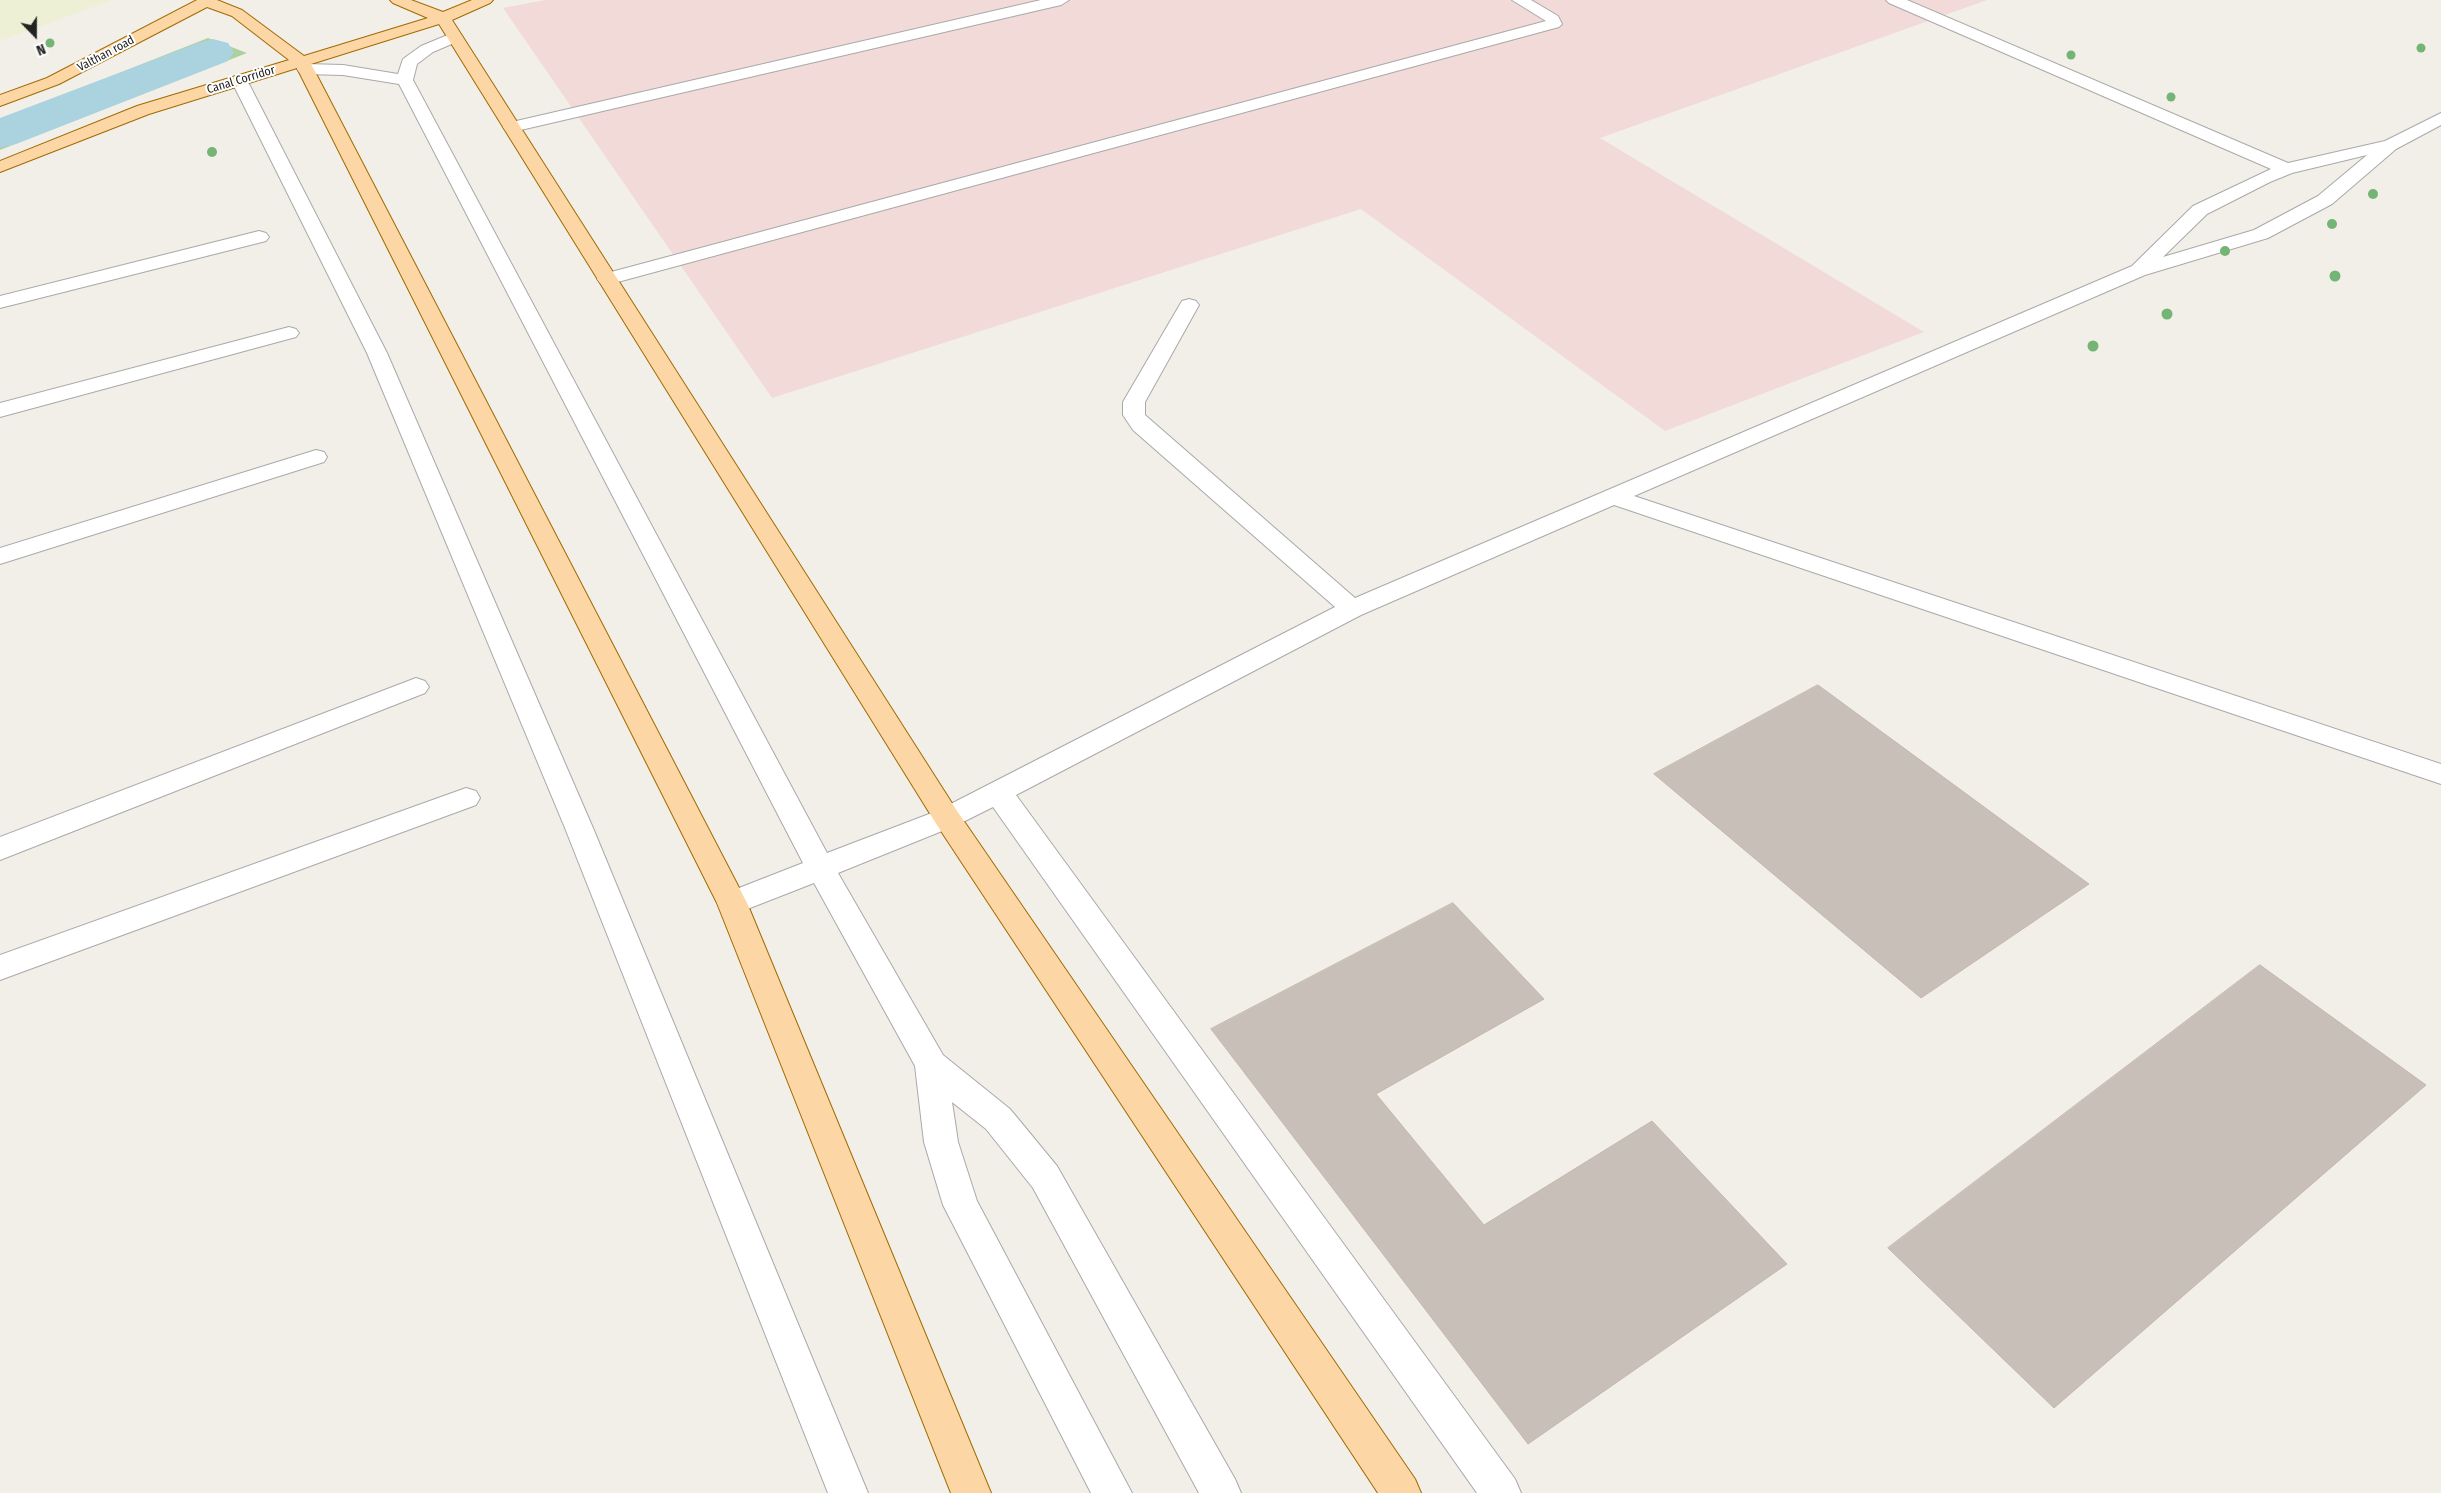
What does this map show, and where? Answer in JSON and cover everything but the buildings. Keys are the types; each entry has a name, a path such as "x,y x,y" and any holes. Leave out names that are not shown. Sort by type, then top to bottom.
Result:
{"main road":[{"path":"398,0 449,27 947,818 1402,1493"},
{"path":"207,1 237,13 304,65 732,903 971,1493"},
{"name":"Valthan road","path":"0,101 53,81 207,1"},
{"name":"Canal Corridor","path":"0,167 143,110 239,80 449,27 478,1"}],"street":[{"path":"512,127 1061,0"},
{"path":"607,279 1554,24 1553,19 1520,0"},
{"path":"1894,0 2286,169"},
{"path":"449,27 427,49 409,62 405,80 820,869 931,1065 998,1119 1045,1177 1221,1493"},
{"path":"304,65 405,80"},
{"path":"239,80 377,353 579,828 848,1493"},
{"path":"732,903 947,818 1352,609 2138,271 2261,234 2325,200 2390,145 2441,118"},
{"path":"2138,271 2200,210 2264,178 2286,169 2390,145"},
{"path":"0,302 259,237"},
{"path":"1190,304 1134,402 1134,415 1141,425 1352,609"},
{"path":"0,410 289,333"},
{"path":"0,556 316,457"},
{"path":"1613,497 2441,774"},
{"path":"0,849 416,687"},
{"path":"998,792 1501,1493"},
{"path":"0,968 466,798"},
{"path":"931,1065 941,1142 961,1205 1112,1493"}],"shaded area":[{"path":"545,0 1987,0 1600,138 1924,332 1665,431 1361,209 772,398 503,8"}],"green space":[{"path":"0,0 113,0 0,41"},
{"path":"208,38 247,53 0,150 0,120"}],"waterway":[{"path":"0,134 213,52"}]}
